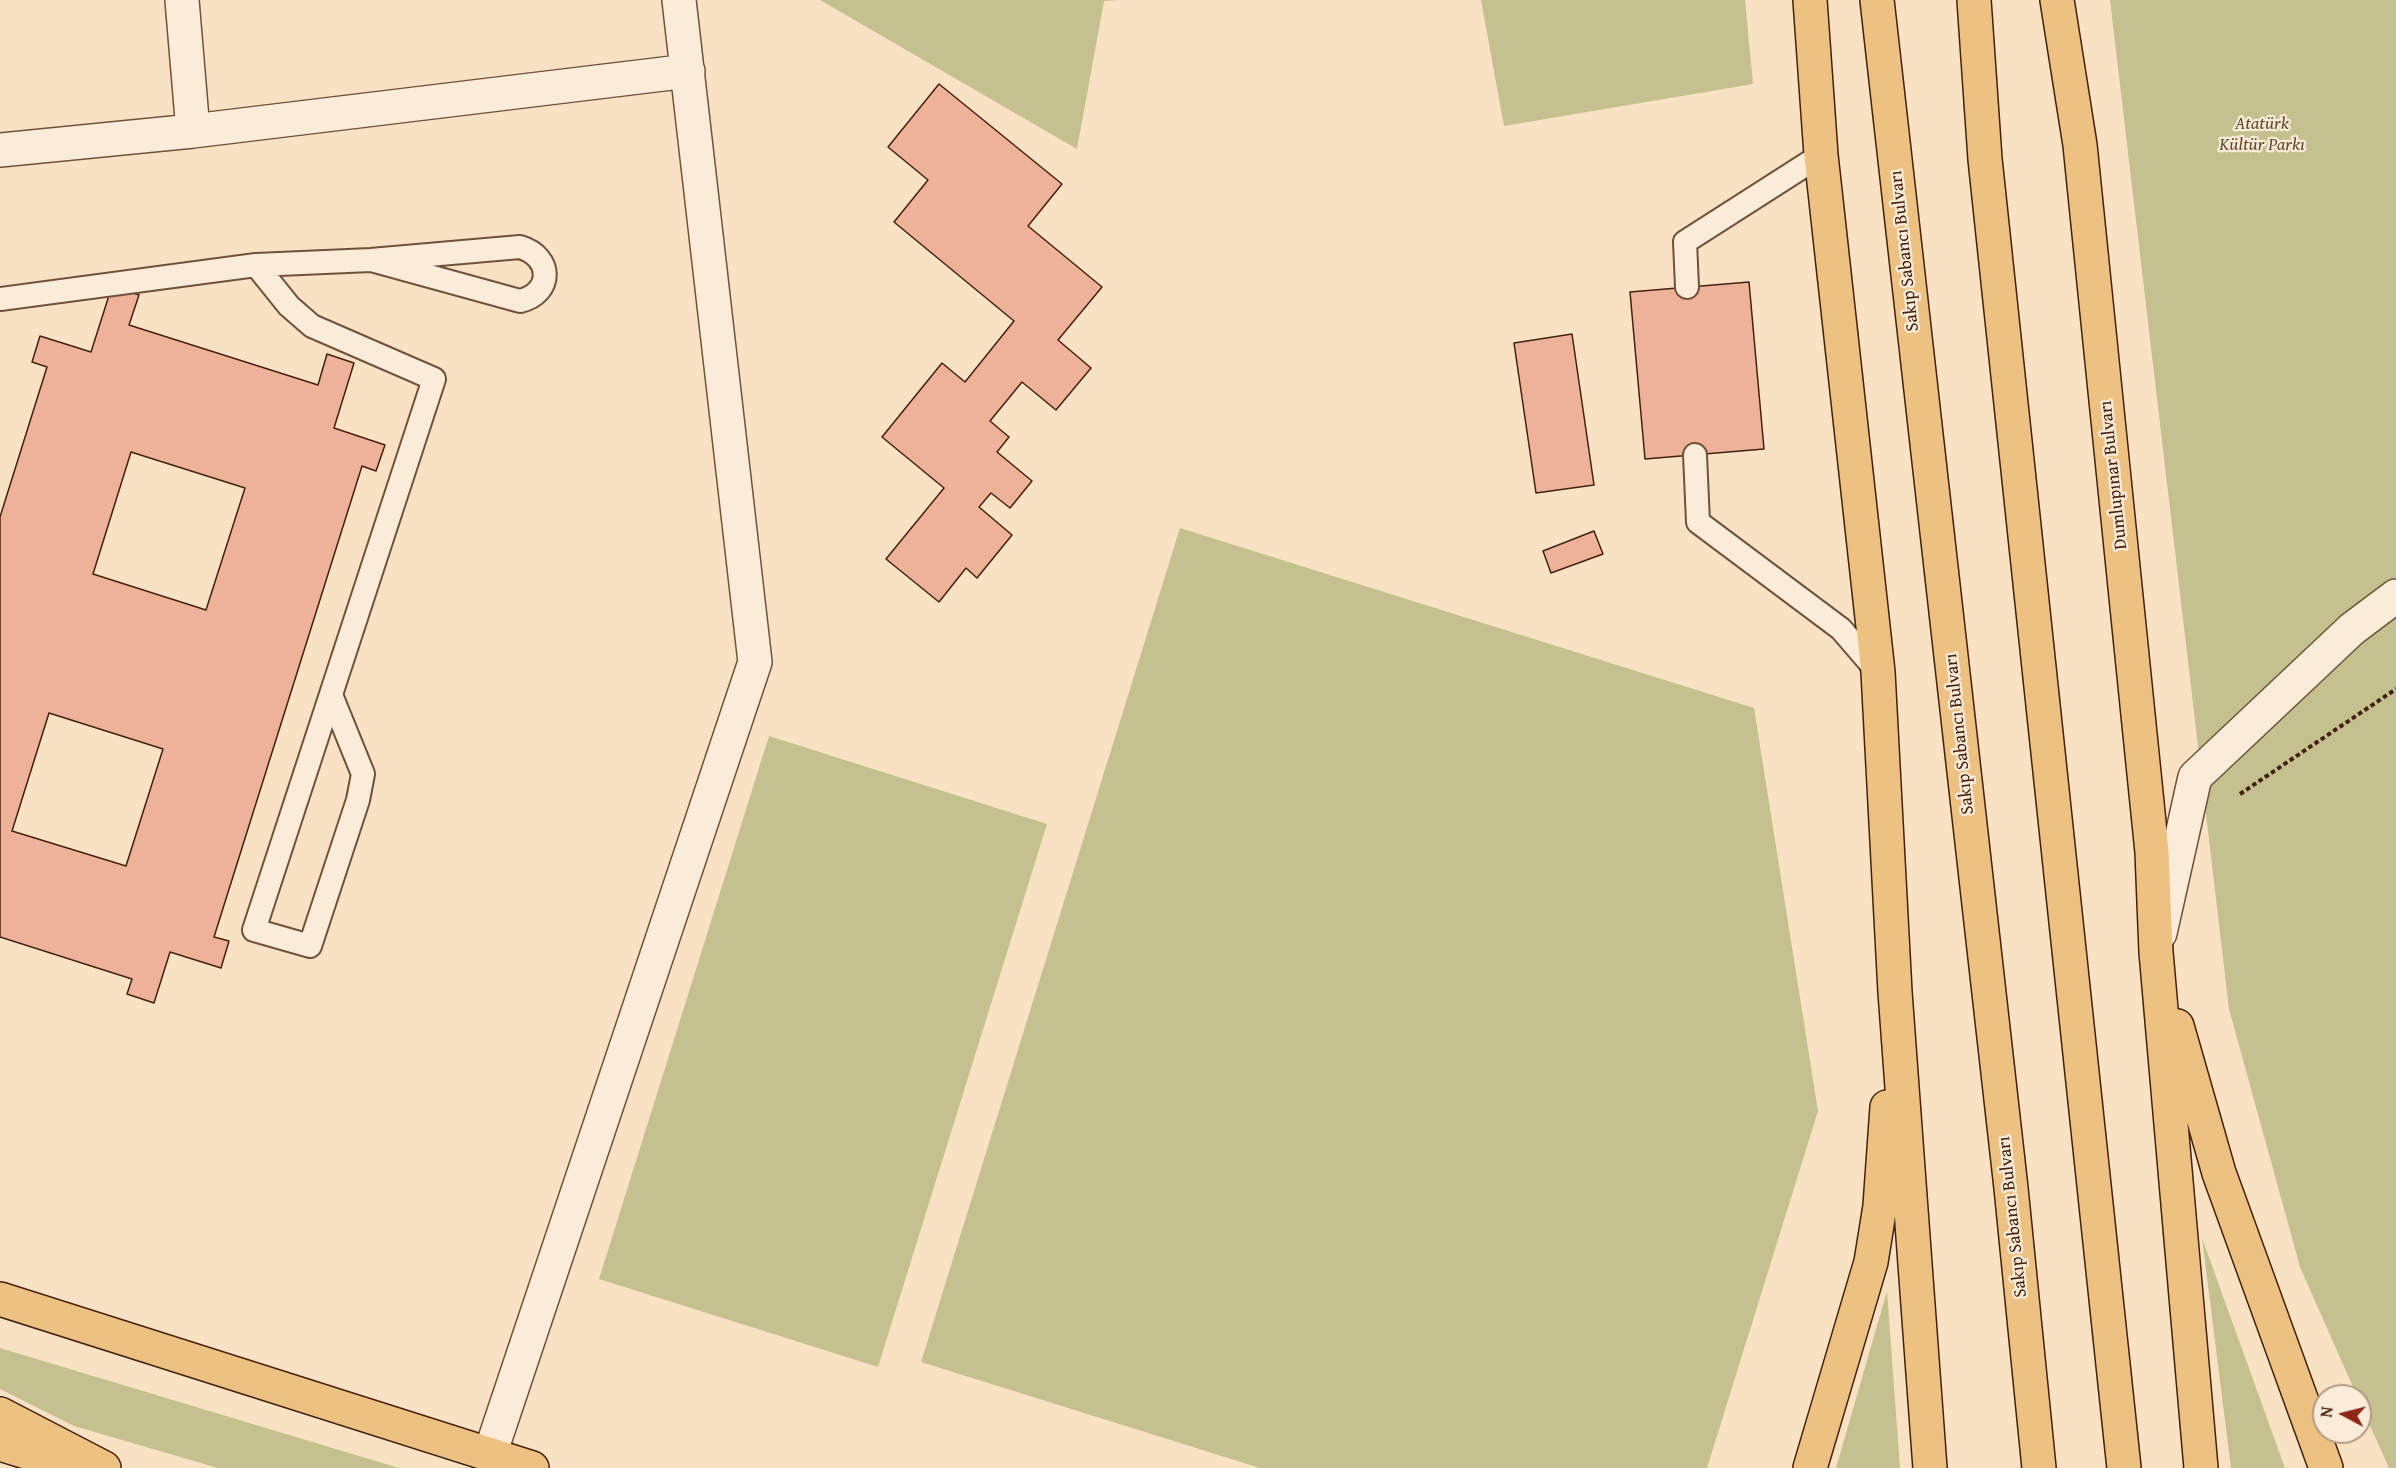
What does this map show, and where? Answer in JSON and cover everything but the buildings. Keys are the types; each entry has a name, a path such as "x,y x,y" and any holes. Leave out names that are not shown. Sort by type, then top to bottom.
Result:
{"main road":[{"path":"1810,0 1821,154 1878,672 1895,992 1930,1468"},
{"name":"Sakıp Sabancı Bulvarı","path":"1877,0 2007,1152 2039,1468"},
{"path":"1974,0 1985,159 2124,1468"},
{"name":"Dumlupınar Bulvarı","path":"2056,0 2080,145 2151,852 2156,952"},
{"path":"2156,952 2201,1468"},
{"path":"2156,952 2219,1173 2326,1468"},
{"path":"1810,1468 1871,1262 1880,1206 1895,992"},
{"path":"0,1299 532,1468"},
{"path":"0,1414 104,1468"},
{"path":"0,1444 78,1468"}],"street":[{"path":"182,0 193,131"},
{"path":"490,1454 754,662 679,0"},
{"path":"0,150 193,131 688,71"},
{"path":"2156,952 2195,777 2352,629 2396,596"}],"lane":[{"path":"1687,287 1685,242 1821,154"},
{"path":"0,299 256,265 371,260 520,247 531,250 540,258 545,269 545,280 540,291 531,298 520,301 371,260"},
{"path":"256,265 289,306 312,326 434,379 254,930 310,946 358,800 363,774 331,695"},
{"path":"1695,455 1698,522 1841,630 1878,672"}],"path":[{"path":"2240,794 2396,689"}],"green space":[{"path":"820,0 1119,0 1104,1 1077,149"},
{"path":"1481,0 1745,0 1753,84 1504,126"},
{"name":"Atatürk Kültür Parkı","path":"2110,0 2396,0 2396,1468 2389,1468 2372,1430 2372,1384 2352,1384 2300,1267 2229,1009"},
{"path":"1180,528 1754,708 1818,1111 1707,1468 1260,1468 921,1362"},
{"path":"769,736 1047,824 878,1367 599,1279"},
{"path":"2202,1238 2285,1468 2231,1468"},
{"path":"1887,1291 1900,1468 1836,1468"},
{"path":"0,1348 399,1468 218,1468 74,1426 0,1389"}]}
